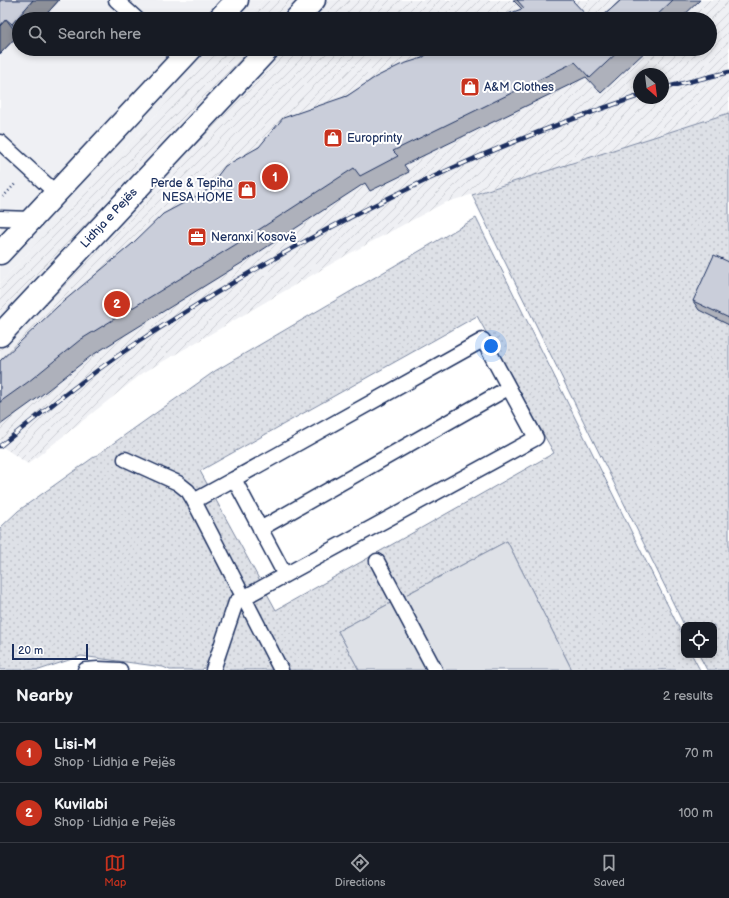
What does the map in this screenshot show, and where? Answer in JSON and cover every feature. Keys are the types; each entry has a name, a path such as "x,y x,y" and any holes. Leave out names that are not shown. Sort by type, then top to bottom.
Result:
{"highway":[{"path":"303,12 314,0"},
{"path":"0,253 56,193 177,56"},
{"name":"Lidhja e Pejës","path":"0,335 261,56"}],"lane":[{"path":"116,0 130,12"},
{"path":"0,142 56,193"},
{"path":"0,218 32,218"},
{"path":"194,501 483,340 536,438 236,602 213,670"},
{"path":"260,529 508,388"},
{"path":"125,459 178,483 188,491 281,670"},
{"path":"234,479 285,575"},
{"path":"377,561 435,670"},
{"path":"85,670 120,670"}],"shaded area":[{"path":"0,0 263,0 252,12 12,12 12,56 211,56 0,283"},
{"path":"263,0 729,0 729,117 444,203 345,256 143,373 28,464 0,445 0,283 211,56 717,56 717,12 252,12"},
{"path":"729,113 729,670 707,670 701,658 717,658 717,622 683,622 472,195"},
{"path":"476,218 681,632 681,658 694,658 700,670 572,670 507,541 338,631 359,670 216,670 208,663 202,670 170,670 163,667 81,656 39,670 0,670 0,528 18,511 215,371","holes":["477,316 554,453 276,610 200,471"]},
{"path":"507,541 572,670 359,670 338,631"}],"building":[{"path":"0,0 33,0 22,12 12,12 12,24 6,19 0,26"},
{"path":"517,0 572,0 583,12 513,12 524,8"},
{"path":"621,0 673,0 660,12 608,12"},
{"path":"425,56 614,56 590,78 575,62 393,151 398,156 360,176 354,168 243,240 80,340 28,382 0,402 0,361 58,306 132,244 163,214 206,191 225,166 259,147 283,118 347,96 374,78 400,65"},
{"path":"714,255 729,262 729,318 693,301"}],"railway":[{"path":"669,87 729,72"},
{"path":"0,446 85,379 120,354 167,323 267,263 369,208 475,158 584,115 633,98"}],"place":[{"name":"A&M Clothes","path":"470,87"},
{"name":"Europrinty","path":"333,138"},
{"name":"Lisi-M","path":"275,177"},
{"name":"Perde & Tepiha NESA HOME","path":"247,190"},
{"name":"Neranxi Kosovë","path":"197,237"},
{"name":"Kuvilabi","path":"117,304"}]}
